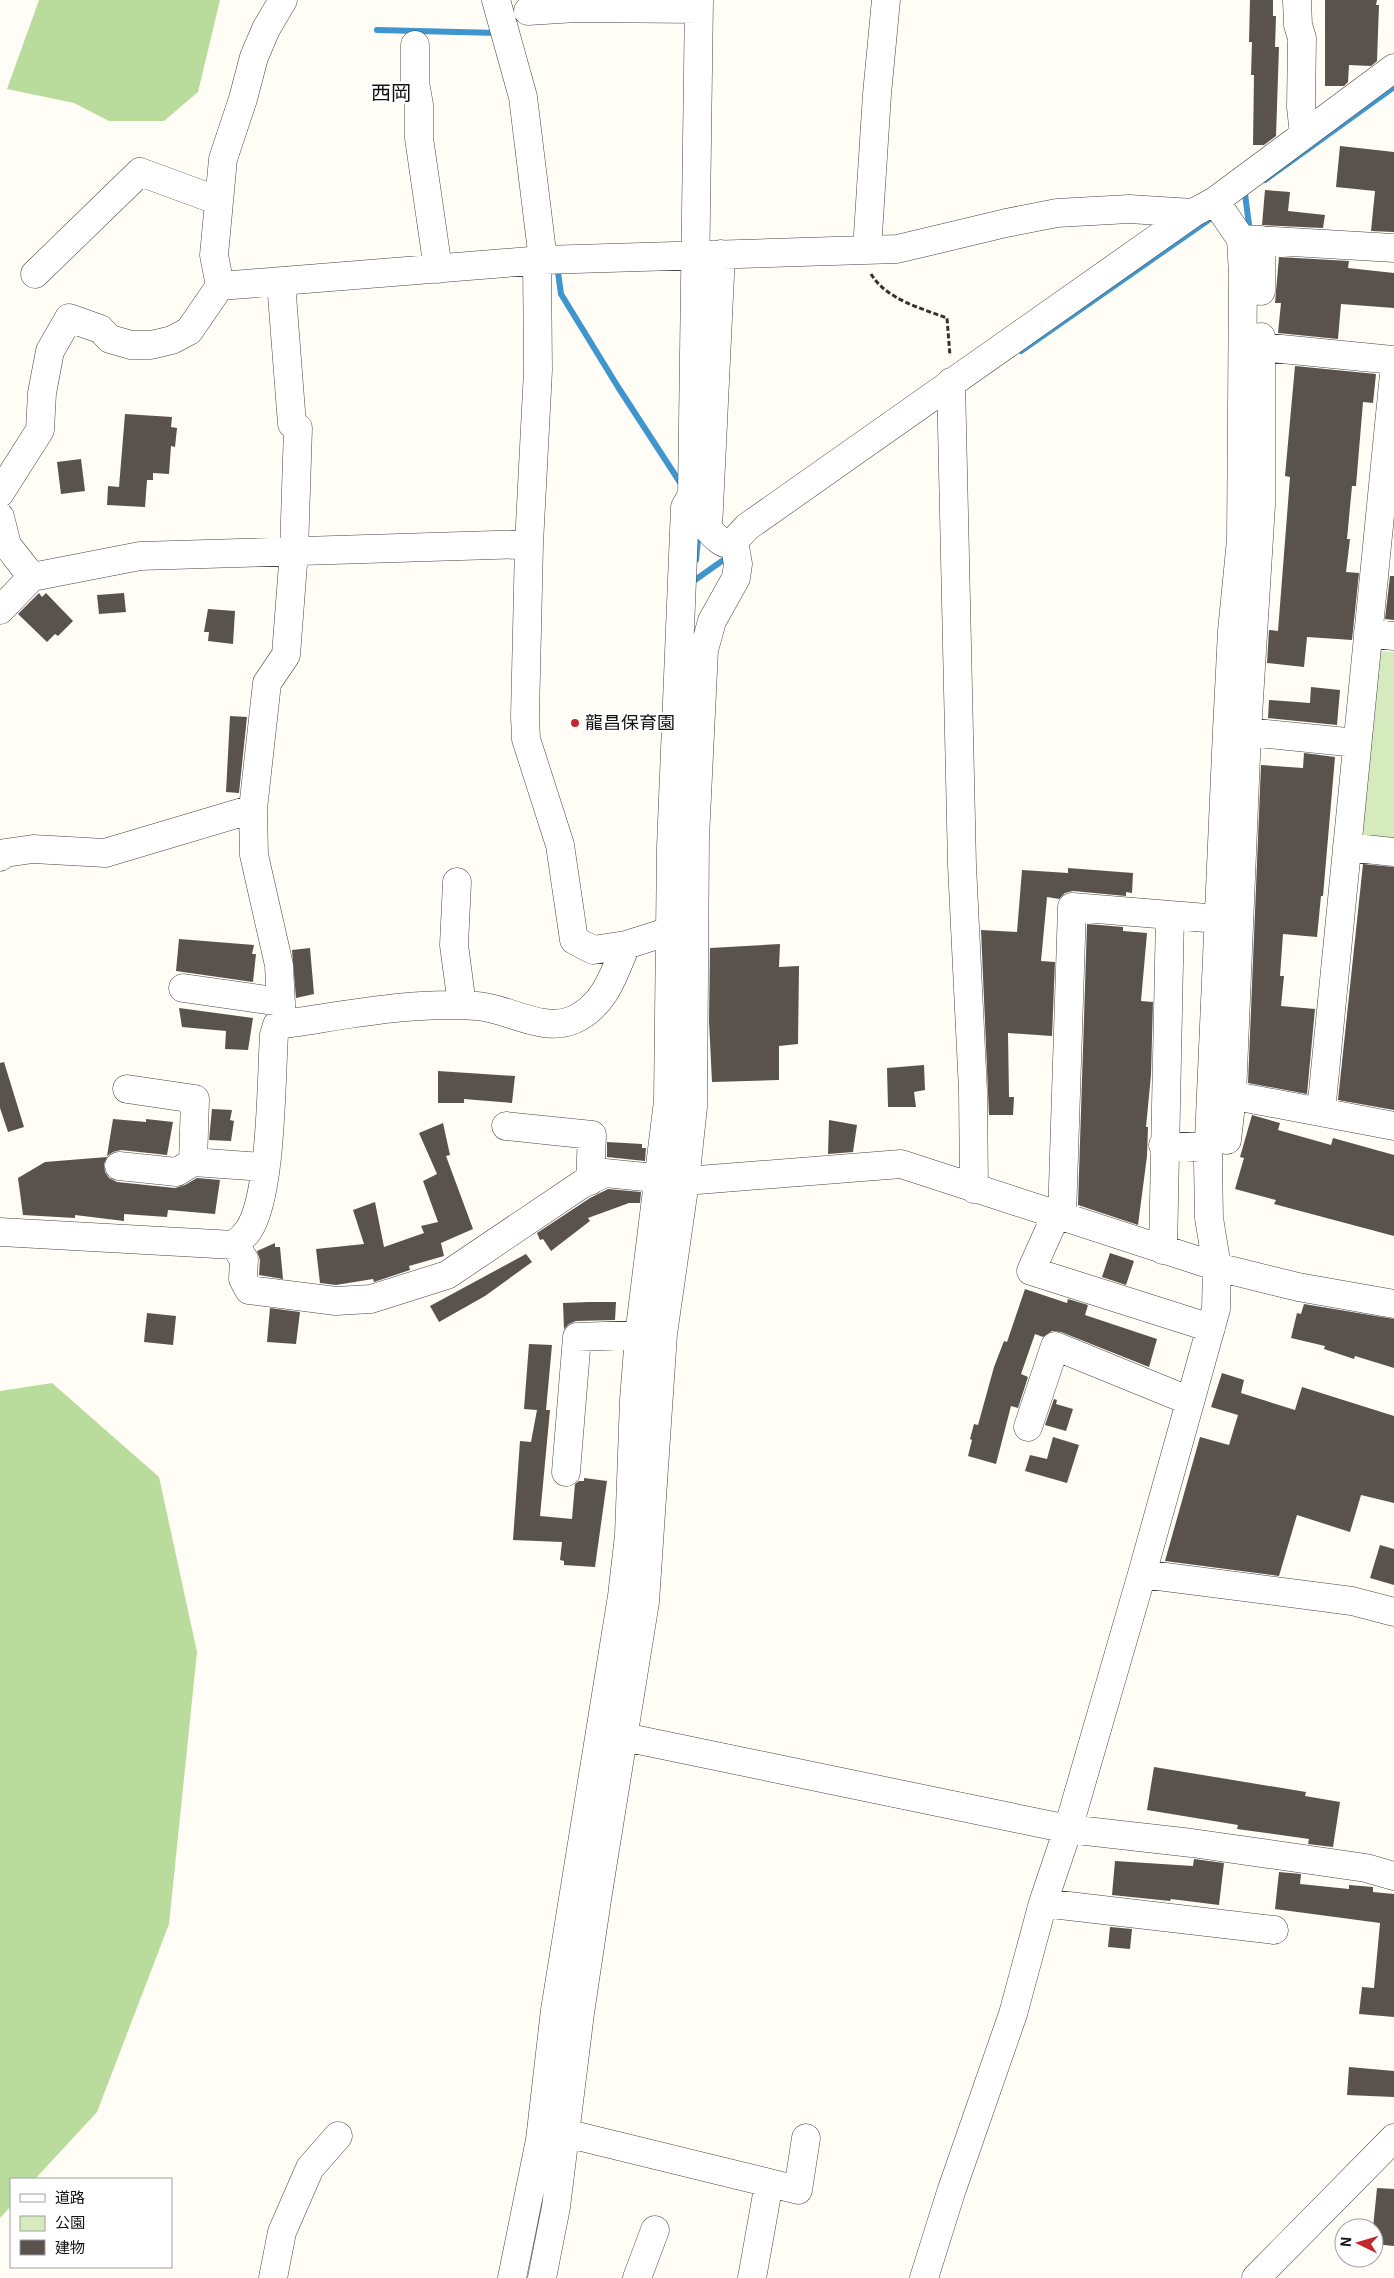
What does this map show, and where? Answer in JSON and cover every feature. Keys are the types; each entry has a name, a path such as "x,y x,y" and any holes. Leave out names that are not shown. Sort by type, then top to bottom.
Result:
{"street":[{"path":"1,491 40,430 42,393 50,352 69,318 100,329 110,339 131,345 151,345 172,340 189,331 220,286 214,255 223,159 243,99 254,57 266,30 283,0"},
{"path":"496,0 523,97 549,260 538,370 529,544 525,706 526,739 560,845 574,940 592,950 626,945 681,932"},
{"path":"864,250 886,0"},
{"path":"1297,0 1298,25 1302,38 1301,107 1304,135"},
{"path":"528,11 699,5 706,254 696,528 670,847 681,932 693,1107 672,1179 650,1335 624,1737 585,1976 556,2206 542,2278"},
{"path":"415,45 414,82 419,105 419,138 438,269"},
{"path":"681,932 695,838 704,650 712,620 736,578 736,548 747,527 951,394 1232,224 1304,135 1394,68"},
{"path":"35,274 140,172 219,201"},
{"path":"220,286 549,260 897,248 1057,213 1129,209 1394,248"},
{"path":"1226,1269 1209,1218 1209,1148 1221,1094 1261,505 1261,347 1232,224"},
{"path":"924,2278 951,2192 1051,1904 1074,1830 1148,1575 1190,1401 1226,1269 1228,1116 1221,1094 1219,919 1232,631 1241,540 1243,274 1232,224"},
{"path":"706,254 690,498 685,507 696,528 719,542 736,548"},
{"path":"0,1232 234,1245 248,1231 259,1205 268,1141 274,1035 282,1013 279,964 254,855 253,809 267,683 286,655 294,551 298,428 292,424 281,282"},
{"path":"1261,347 1394,360"},
{"path":"1321,1112 1357,743 1381,634 1394,374"},
{"path":"951,394 962,865 972,1090 974,1189"},
{"path":"1,525 7,545 32,577"},
{"path":"0,610 32,577 140,556 529,544"},
{"path":"1247,732 1357,743"},
{"path":"0,857 5,853 33,849 104,853 253,809"},
{"path":"1347,847 1394,852"},
{"path":"458,882 454,945 462,1004"},
{"path":"1211,1328 1031,1271 1059,1216 1072,907 1219,919"},
{"path":"1163,1250 1170,915"},
{"path":"183,988 282,1013 462,1004 487,1006 548,1024 572,1020 594,1007 606,992 626,945"},
{"path":"127,1089 195,1099 193,1162"},
{"path":"1221,1094 1394,1126"},
{"path":"506,1126 592,1135 590,1180"},
{"path":"1164,1145 1209,1148"},
{"path":"119,1166 177,1172 193,1162 264,1167"},
{"path":"234,1245 244,1259 242,1279 249,1290 336,1301 372,1299 447,1275 590,1180 605,1173 672,1179 901,1164 1226,1269 1298,1287 1394,1304"},
{"path":"566,1472 577,1337 650,1335"},
{"path":"1028,1427 1055,1346 1190,1401"},
{"path":"1148,1575 1352,1601 1394,1612"},
{"path":"512,2278 540,2140 555,2010 634,1599"},
{"path":"624,1737 1074,1830 1328,1863 1382,1871 1394,1876"},
{"path":"1051,1904 1274,1930"},
{"path":"565,2132 798,2190 806,2138"},
{"path":"273,2278 282,2232 310,2168 338,2136"},
{"path":"1256,2278 1394,2138"},
{"path":"752,2278 769,2183"},
{"path":"637,2278 655,2230"}],"path":[{"path":"864,250 866,266 876,282 895,297 947,318 951,394"}],"green space":[{"path":"39,0 220,0 198,92 164,121 109,121 74,103 7,89"},
{"path":"1377,651 1394,652 1394,845 1357,841"},
{"path":"52,1383 159,1477 197,1652 169,1924 97,2112 36,2178 10,2178 10,2207 0,2218 0,1391"}],"building":[{"path":"1250,0 1273,0 1273,16 1276,16 1275,47 1279,47 1276,136 1264,145 1253,145 1254,75 1251,75 1252,42 1249,42"},
{"path":"1325,0 1377,0 1376,5 1379,5 1377,61 1371,66 1349,65 1348,82 1344,86 1325,86"},
{"path":"1340,146 1394,152 1394,232 1371,231 1375,191 1336,187"},
{"path":"1265,190 1290,192 1288,211 1325,215 1323,228 1262,225"},
{"path":"1279,257 1349,261 1348,268 1394,273 1394,308 1341,304 1338,339 1278,333 1281,303 1275,303"},
{"path":"1295,366 1376,374 1373,403 1363,402 1356,486 1352,486 1347,539 1350,539 1346,572 1359,573 1352,640 1307,637 1304,667 1267,663 1269,630 1278,631 1290,477 1285,476"},
{"path":"125,414 172,417 171,427 177,428 175,447 171,446 169,474 153,473 153,480 147,480 145,507 107,505 108,486 119,487"},
{"path":"81,459 85,491 61,494 57,462"},
{"path":"1390,576 1394,576 1394,620 1385,619"},
{"path":"39,593 42,597 46,593 73,621 58,636 55,634 47,642 18,614"},
{"path":"124,593 126,612 99,614 97,595"},
{"path":"208,609 235,611 233,644 208,641 209,632 204,632"},
{"path":"1311,687 1340,690 1337,725 1268,718 1269,700 1310,703"},
{"path":"230,716 247,717 239,793 226,792"},
{"path":"1304,753 1335,757 1323,896 1321,896 1317,937 1283,934 1280,976 1284,976 1281,1006 1315,1009 1307,1094 1248,1083 1261,765 1303,768"},
{"path":"1363,864 1394,867 1394,1110 1338,1100"},
{"path":"1068,868 1133,873 1132,893 1126,892 1126,896 1073,891 1065,893 1059,899 1047,897 1041,961 1055,962 1052,1036 1008,1033 1009,1097 1014,1097 1013,1115 989,1115 981,930 1017,932 1022,870 1068,873"},
{"path":"1087,924 1123,927 1123,931 1147,933 1141,1001 1153,1002 1151,1075 1146,1127 1148,1127 1147,1156 1138,1225 1078,1205"},
{"path":"179,939 254,945 252,954 256,954 253,982 176,971"},
{"path":"780,944 779,967 799,966 798,1044 779,1046 779,1080 712,1082 709,1021 710,948"},
{"path":"310,948 314,994 296,998 292,950"},
{"path":"179,1008 253,1018 248,1050 225,1049 226,1031 182,1027"},
{"path":"4,1062 24,1127 8,1132 0,1108 0,1063"},
{"path":"924,1065 925,1090 914,1092 916,1107 888,1107 887,1068"},
{"path":"438,1071 515,1076 512,1103 464,1099 464,1103 438,1103"},
{"path":"212,1109 232,1110 230,1120 234,1121 231,1141 209,1140"},
{"path":"1252,1115 1280,1123 1278,1130 1331,1145 1333,1138 1394,1155 1394,1236 1274,1204 1276,1200 1235,1189 1244,1158 1240,1157"},
{"path":"113,1119 146,1122 146,1119 173,1122 167,1155 121,1150 107,1156"},
{"path":"829,1120 857,1125 853,1152 828,1154"},
{"path":"443,1123 450,1155 446,1156 473,1229 441,1243 444,1256 409,1266 410,1270 374,1282 373,1279 336,1285 320,1283 316,1249 364,1244 353,1210 375,1202 384,1247 424,1233 421,1226 438,1222 423,1181 437,1174 419,1133"},
{"path":"607,1142 642,1144 642,1148 646,1148 645,1161 607,1157"},
{"path":"107,1157 104,1164 105,1172 109,1178 117,1182 175,1188 197,1178 220,1180 215,1214 168,1210 167,1217 124,1214 124,1221 75,1215 75,1218 23,1215 18,1178 45,1162"},
{"path":"608,1189 641,1192 640,1203 629,1203 588,1218 590,1221 551,1251 543,1239 540,1240 537,1233 590,1198"},
{"path":"275,1243 275,1247 280,1247 283,1279 259,1275 260,1260 257,1251"},
{"path":"1110,1253 1134,1261 1126,1285 1102,1277"},
{"path":"526,1254 532,1262 485,1296 439,1322 430,1306"},
{"path":"1025,1289 1067,1303 1068,1299 1088,1305 1085,1315 1157,1339 1149,1367 1061,1332 1052,1331 1043,1337 1035,1334 1021,1374 1028,1377 1018,1408 1011,1406 996,1464 968,1456 972,1440 970,1439 974,1424 978,1425 994,1367 1004,1341 1007,1342"},
{"path":"616,1302 615,1320 576,1321 564,1329 563,1303"},
{"path":"1304,1304 1394,1319 1394,1368 1355,1356 1354,1359 1324,1349 1325,1346 1291,1338 1297,1313 1301,1314"},
{"path":"270,1308 300,1312 296,1344 267,1342"},
{"path":"147,1313 176,1316 173,1345 144,1342"},
{"path":"529,1344 552,1345 546,1410 550,1410 540,1516 572,1519 575,1484 579,1481 584,1481 584,1478 607,1481 595,1567 564,1565 564,1561 560,1560 562,1542 513,1540 520,1441 531,1442 537,1410 524,1409"},
{"path":"1222,1373 1244,1380 1241,1393 1295,1410 1302,1387 1394,1416 1394,1503 1361,1495 1350,1532 1297,1515 1279,1576 1165,1561 1200,1437 1229,1445 1238,1415 1211,1407"},
{"path":"1054,1399 1057,1400 1056,1404 1073,1409 1066,1431 1045,1425"},
{"path":"1053,1437 1079,1445 1067,1483 1025,1471 1030,1455 1047,1459"},
{"path":"1380,1545 1394,1549 1394,1585 1370,1578"},
{"path":"1154,1767 1306,1792 1305,1796 1340,1802 1333,1847 1308,1844 1309,1839 1237,1829 1238,1825 1147,1810"},
{"path":"1194,1859 1224,1863 1219,1905 1171,1899 1170,1901 1112,1895 1115,1861 1193,1866"},
{"path":"1279,1872 1301,1874 1300,1884 1349,1889 1349,1885 1373,1887 1373,1892 1394,1894 1394,2017 1359,2014 1362,1987 1374,1988 1380,1923 1275,1909"},
{"path":"1110,1927 1132,1929 1130,1949 1108,1947"},
{"path":"1349,2067 1394,2071 1394,2097 1347,2095"},
{"path":"1377,2188 1394,2189 1394,2246 1384,2245 1384,2218 1374,2218"}],"waterway":[{"path":"377,30 498,33"},
{"path":"1265,180 1394,87"},
{"path":"1245,194 1250,232"},
{"path":"1021,351 1210,219"},
{"path":"557,265 561,294 618,387 683,487"},
{"path":"696,560 699,530"},
{"path":"695,580 729,556"}],"place":[{"name":"龍昌保育園","path":"575,723"}],"district":[{"name":"西岡","path":"391,93"}]}
